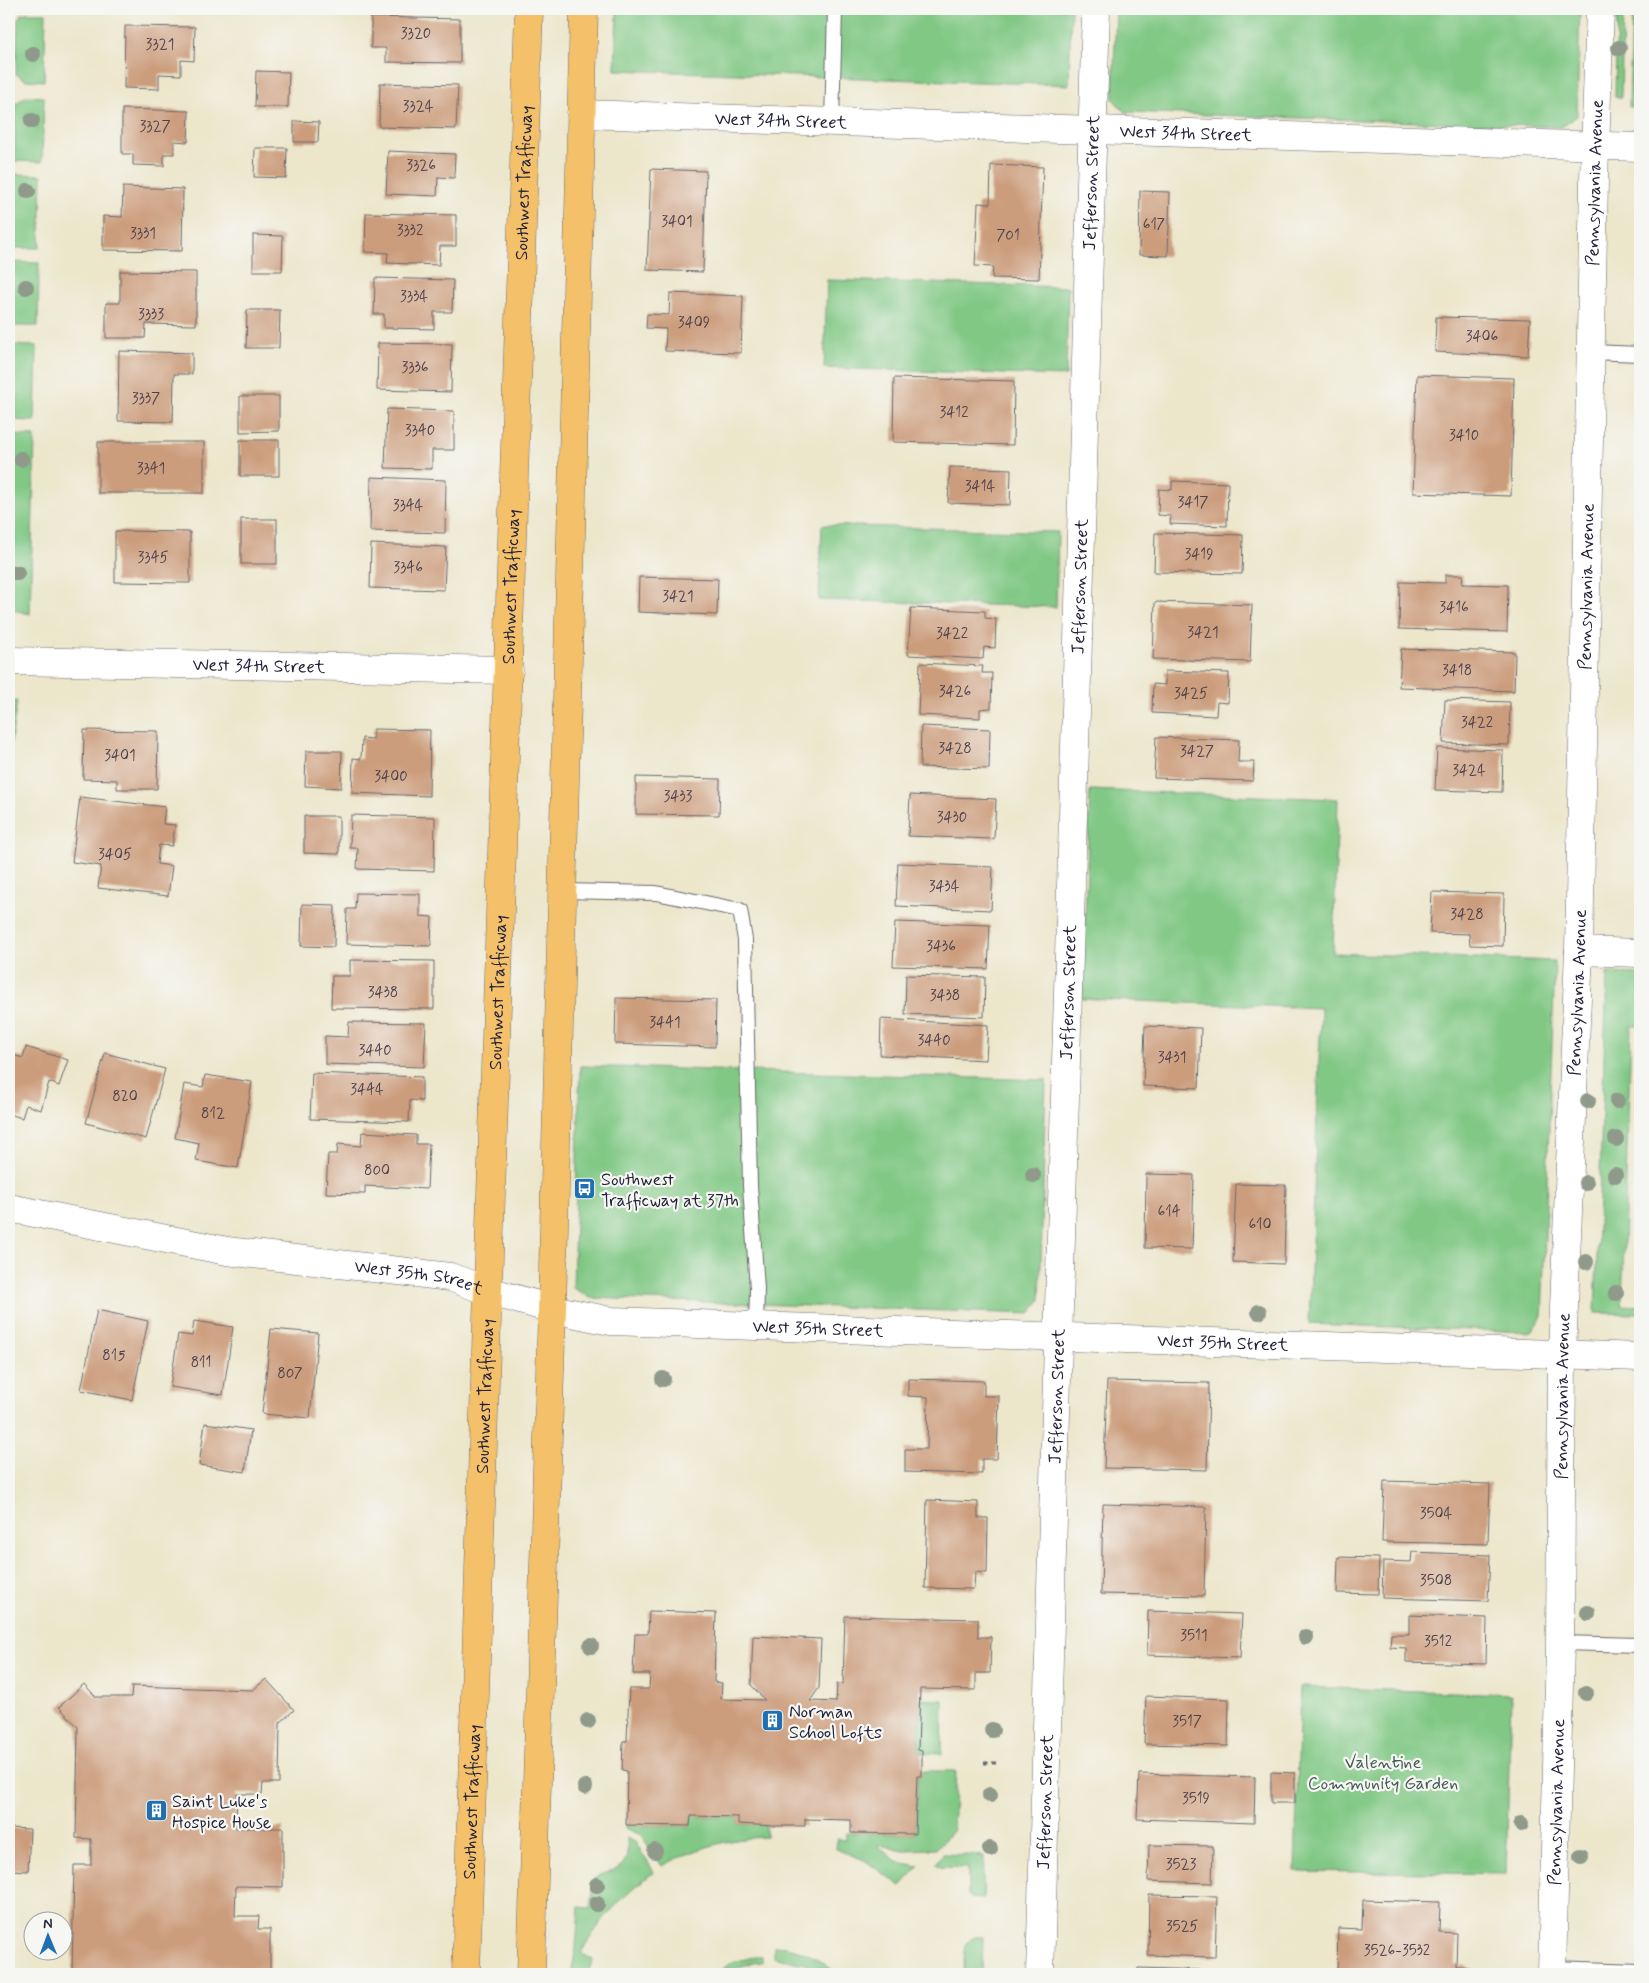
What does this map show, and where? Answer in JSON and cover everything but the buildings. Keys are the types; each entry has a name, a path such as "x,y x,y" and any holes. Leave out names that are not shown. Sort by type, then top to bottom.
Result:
{"main road":[{"name":"Southwest Trafficway","path":"466,1974 529,9"},
{"path":"531,1974 552,1309 584,9"}],"street":[{"name":"Jefferson Street","path":"1040,1974 1096,9"},
{"name":"Pennsylvania Avenue","path":"1552,1971 1560,1643 1562,1354 1579,951 1595,145 1600,9"},
{"name":"West 34th Street","path":"581,114 1640,147"},
{"name":"West 34th Street","path":"9,661 509,670"},
{"path":"1579,951 1640,953"},
{"name":"West 35th Street","path":"9,1208 227,1252 450,1277 488,1291 552,1309 611,1321 1640,1357"}],"lane":[{"path":"832,122 835,9"},
{"path":"1591,352 1640,354"},
{"path":"563,891 656,893 740,910 745,940 750,1186 757,1289 756,1327"},
{"path":"1560,1643 1640,1645"},
{"path":"1552,1971 1640,1971"}],"path":[{"path":"984,1762 996,1763"}],"green space":[{"path":"617,9 1071,9 1069,85 615,70"},
{"path":"1116,9 1580,9 1577,116 1562,127 1125,112 1113,99"},
{"path":"1617,9 1623,9 1621,98 1615,97"},
{"path":"1632,9 1640,9 1640,107 1629,107"},
{"path":"46,13 44,81 26,80 16,74 18,19 22,14"},
{"path":"27,96 44,97 42,162 14,161 16,103"},
{"path":"14,174 42,175 40,248 12,248"},
{"path":"11,262 39,263 38,326 10,326"},
{"path":"827,280 1068,287 1066,376 824,368"},
{"path":"10,345 37,346 35,421 9,420"},
{"path":"9,435 35,436 30,614 9,609"},
{"path":"822,525 1058,532 1056,607 819,600"},
{"path":"17,701 9,755 9,702"},
{"path":"1090,790 1338,799 1333,953 1555,961 1542,1318 1530,1332 1309,1324 1321,1008 1082,999"},
{"path":"1607,973 1640,974 1640,1026 1631,1026 1622,1305 1640,1306 1640,1314 1595,1313"},
{"path":"580,1066 1046,1080 1040,1300 1030,1314 590,1298 573,1288"},
{"name":"Valentine Community Garden","path":"1300,1687 1511,1694 1506,1874 1295,1871"},
{"path":"920,1699 943,1700 942,1754 922,1753 922,1751 918,1750"},
{"path":"921,1771 956,1771 953,1830 936,1849 904,1850 879,1845 878,1847 898,1862 919,1866 901,1886 864,1860 836,1849 837,1839 845,1840 846,1833 915,1834 917,1776 921,1776"},
{"path":"691,1816 738,1817 738,1824 766,1825 766,1837 725,1842 687,1854 662,1866 641,1835 625,1828 626,1825 690,1826"},
{"path":"627,1838 635,1842 654,1872 632,1889 613,1908 588,1941 581,1953 593,1960 587,1974 571,1974 576,1947 579,1907 591,1908 594,1879 615,1870 623,1863 627,1854"},
{"path":"943,1854 984,1856 983,1899 971,1898 968,1895 968,1868 940,1867 936,1864"},
{"path":"975,1937 983,1937 982,1974 964,1974 966,1948 968,1943"},
{"path":"774,1946 792,1948 808,1954 824,1963 837,1974 821,1974 804,1964 774,1957"},
{"path":"762,1957 762,1962 714,1974 733,1962"}],"place":[{"name":"Southwest Trafficway at 37th","path":"585,1189"},
{"name":"Norman School Lofts","path":"773,1721"},
{"name":"Saint Luke's Hospice House","path":"156,1811"}]}
